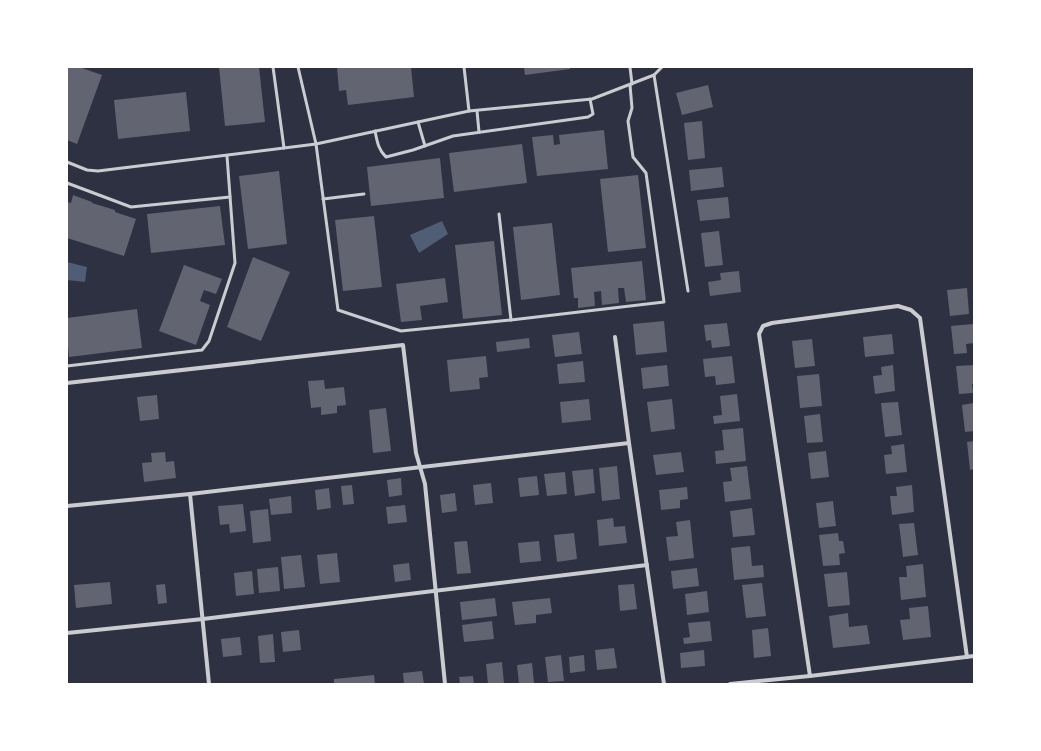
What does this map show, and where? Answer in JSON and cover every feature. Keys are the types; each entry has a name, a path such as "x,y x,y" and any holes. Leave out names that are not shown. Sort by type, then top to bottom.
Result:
{"street":[{"path":"810,676 759,334 763,326 772,323 898,306 911,310 920,318 967,657"},
{"path":"615,337 664,684"},
{"path":"67,383 403,346 416,453 425,484 445,684"},
{"path":"67,506 190,494 629,443"},
{"path":"190,494 209,684"},
{"path":"67,633 203,619 647,565"},
{"path":"730,684 974,656"}],"lane":[{"path":"273,67 284,148"},
{"path":"298,67 316,144 338,310 401,331 664,302 646,173 633,157 628,121 632,108 630,67"},
{"path":"464,67 469,111"},
{"path":"67,162 87,170 98,171 316,144 469,111 590,99 654,75 662,67"},
{"path":"654,75 688,291"},
{"path":"375,131 378,145 382,154 386,156 413,150 448,137 588,117 593,114 590,99"},
{"path":"477,111 479,132"},
{"path":"418,122 425,146"},
{"path":"67,366 202,350 209,341 235,263 227,156"},
{"path":"67,183 131,207 230,197"},
{"path":"323,199 364,194"},
{"path":"499,214 511,320"}],"water":[{"path":"442,221 448,234 419,253 410,235"},
{"path":"67,262 87,267 85,282 67,280"}],"building":[{"path":"67,67 79,67 102,75 77,144 67,140"},
{"path":"219,67 259,67 265,122 225,126"},
{"path":"337,67 411,67 414,97 348,105 346,90 339,91"},
{"path":"524,67 570,67 570,69 525,75"},
{"path":"708,85 713,107 682,115 676,93"},
{"path":"186,92 190,131 118,139 114,100"},
{"path":"702,121 705,158 688,160 684,123"},
{"path":"604,130 608,169 537,176 532,137 553,135 554,145 560,144 559,135"},
{"path":"522,144 527,183 454,192 449,153"},
{"path":"440,158 444,198 371,206 367,167"},
{"path":"722,167 724,187 691,191 689,170"},
{"path":"279,171 287,244 248,249 239,176"},
{"path":"638,175 646,248 608,252 600,179"},
{"path":"73,195 136,219 124,256 67,238 67,202 71,203"},
{"path":"728,197 730,218 700,221 697,200"},
{"path":"220,206 225,245 151,253 147,214"},
{"path":"374,216 382,287 343,291 335,220"},
{"path":"552,223 560,295 521,300 513,227"},
{"path":"719,231 723,265 705,267 701,233"},
{"path":"494,241 502,315 463,319 455,245"},
{"path":"253,257 290,272 261,341 227,327"},
{"path":"642,261 646,300 626,302 624,288 618,288 619,303 602,305 601,291 594,292 595,306 578,308 578,298 574,298 571,268"},
{"path":"184,265 222,279 216,294 204,290 200,301 210,305 196,345 159,331"},
{"path":"739,271 741,292 710,296 708,282 721,280 720,273"},
{"path":"445,278 448,302 420,306 422,320 401,322 396,284"},
{"path":"967,288 969,314 950,316 947,290"},
{"path":"137,309 142,348 69,357 67,318"},
{"path":"664,321 667,352 636,355 633,324"},
{"path":"727,323 730,346 712,348 711,340 706,341 704,325"},
{"path":"973,324 974,343 966,344 967,353 954,354 951,326"},
{"path":"579,332 582,354 555,357 552,335"},
{"path":"892,334 894,354 865,357 863,337"},
{"path":"529,338 530,348 497,352 496,342"},
{"path":"812,339 815,366 795,368 792,341"},
{"path":"486,356 488,377 479,378 480,389 450,392 447,360"},
{"path":"732,356 735,383 716,385 715,376 705,377 703,359"},
{"path":"583,361 585,382 559,384 557,364"},
{"path":"667,365 669,386 643,389 641,368"},
{"path":"893,365 895,391 875,394 873,376 882,375 881,367"},
{"path":"974,365 974,384 972,384 973,393 959,394 956,366"},
{"path":"819,374 822,406 800,408 797,376"},
{"path":"324,380 325,389 344,387 346,405 337,406 337,413 321,415 321,407 311,408 308,381"},
{"path":"737,394 740,421 714,424 713,416 722,415 720,396"},
{"path":"157,395 159,419 140,421 137,397"},
{"path":"589,399 591,420 562,423 560,402"},
{"path":"672,399 675,429 651,432 647,402"},
{"path":"898,402 902,435 885,437 881,403"},
{"path":"974,403 974,431 965,432 962,405"},
{"path":"386,408 391,451 373,453 369,410"},
{"path":"820,414 823,442 807,443 804,416"},
{"path":"743,428 746,461 716,464 715,451 724,450 722,430"},
{"path":"974,441 974,469 970,470 967,442"},
{"path":"904,444 907,472 886,474 884,455 892,454 891,446"},
{"path":"826,451 829,477 811,479 808,453"},
{"path":"165,452 166,462 174,461 176,478 144,482 142,463 152,462 151,453"},
{"path":"681,452 684,472 656,475 653,455"},
{"path":"617,466 620,499 602,501 599,468"},
{"path":"747,466 751,499 725,502 723,482 732,481 730,468"},
{"path":"593,469 595,493 575,496 572,471"},
{"path":"565,472 567,494 547,496 544,474"},
{"path":"537,476 539,495 520,497 518,478"},
{"path":"401,478 402,495 389,497 387,480"},
{"path":"491,483 493,503 475,505 473,485"},
{"path":"352,485 354,504 343,505 341,486"},
{"path":"912,485 914,512 892,515 890,496 897,496 896,487"},
{"path":"687,487 688,499 680,500 680,508 661,510 659,490"},
{"path":"329,488 331,508 317,510 315,490"},
{"path":"455,493 457,511 442,513 440,495"},
{"path":"291,496 292,513 271,515 269,499"},
{"path":"833,501 836,526 819,528 816,503"},
{"path":"243,504 246,531 230,533 229,524 220,525 218,506"},
{"path":"405,505 407,522 388,524 386,507"},
{"path":"752,508 755,535 733,537 730,511"},
{"path":"268,509 271,541 253,543 250,511"},
{"path":"613,518 614,527 625,526 627,543 599,546 597,520"},
{"path":"690,520 694,558 669,561 666,537 678,536 676,522"},
{"path":"914,523 918,555 903,557 899,524"},
{"path":"574,533 577,559 557,562 554,535"},
{"path":"838,533 839,541 843,541 845,553 839,554 840,565 823,566 819,535"},
{"path":"467,541 471,573 457,574 454,542"},
{"path":"539,541 541,561 520,563 518,543"},
{"path":"750,546 752,566 763,565 764,577 734,580 731,548"},
{"path":"337,553 340,582 320,584 317,555"},
{"path":"301,555 305,587 284,589 281,557"},
{"path":"409,563 411,580 395,582 393,565"},
{"path":"923,564 926,597 901,600 899,577 907,577 906,566"},
{"path":"278,567 280,591 259,593 257,569"},
{"path":"697,568 699,586 673,589 671,571"},
{"path":"252,571 254,594 236,596 234,573"},
{"path":"847,572 850,605 828,607 824,574"},
{"path":"110,582 112,604 76,608 74,585"},
{"path":"762,583 766,616 746,618 742,585"},
{"path":"165,584 167,603 158,604 156,585"},
{"path":"634,584 637,609 620,611 618,585"},
{"path":"707,591 709,612 687,615 685,594"},
{"path":"495,598 497,616 462,620 460,602"},
{"path":"550,598 552,613 536,615 536,623 515,625 512,602"},
{"path":"928,606 931,637 903,640 900,620 910,619 909,608"},
{"path":"848,613 849,627 867,625 870,644 833,648 829,616"},
{"path":"492,621 494,639 464,642 462,625"},
{"path":"710,621 712,641 684,644 683,638 690,637 688,623"},
{"path":"768,628 771,656 754,658 752,630"},
{"path":"299,630 301,650 283,652 281,632"},
{"path":"273,634 275,662 260,663 258,636"},
{"path":"240,637 242,655 223,657 221,639"},
{"path":"614,648 617,668 597,670 595,650"},
{"path":"704,650 705,666 681,668 680,653"},
{"path":"561,655 564,681 548,682 545,657"},
{"path":"584,655 585,671 570,673 569,657"},
{"path":"502,662 504,684 488,684 486,664"},
{"path":"532,663 534,683 519,684 517,665"},
{"path":"422,671 424,684 404,684 403,673"},
{"path":"374,675 375,684 334,684 334,679"},
{"path":"473,676 474,684 460,684 459,677"}]}
